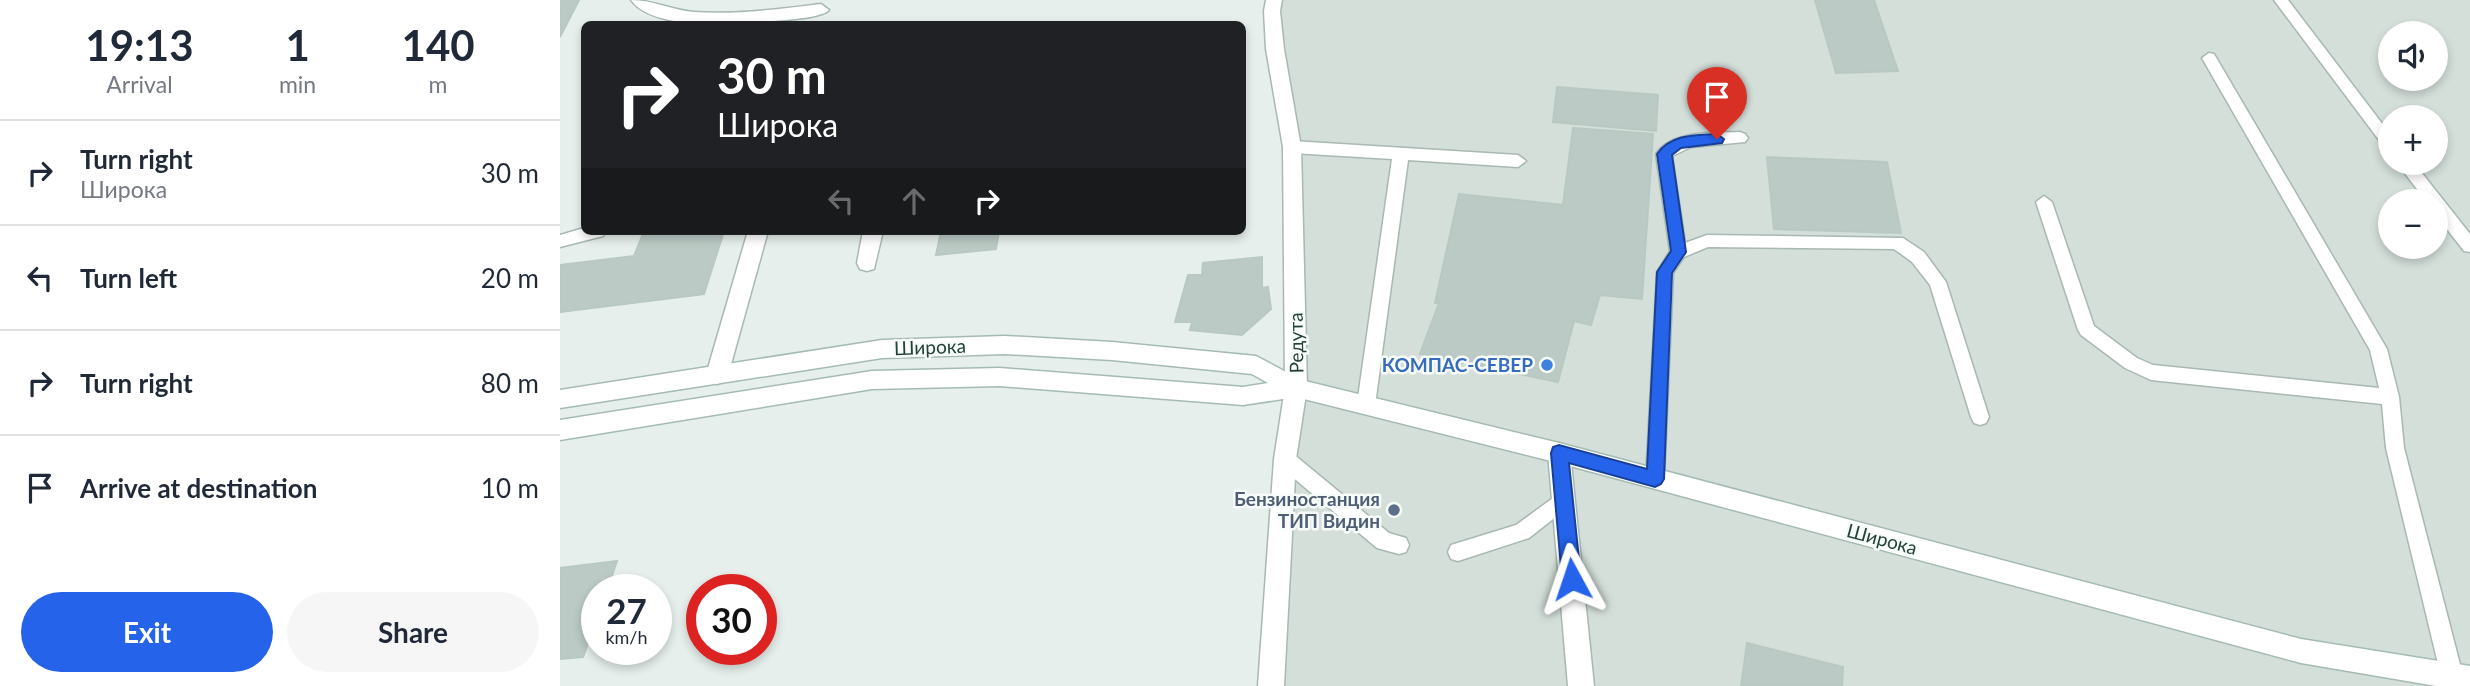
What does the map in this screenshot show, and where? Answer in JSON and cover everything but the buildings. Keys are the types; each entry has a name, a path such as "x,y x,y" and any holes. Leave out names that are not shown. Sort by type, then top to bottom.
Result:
{"main road":[{"path":"639,0 643,6 663,14 708,21"},
{"name":"Редута","path":"1271,686 1285,459 1296,388 1292,147 1275,49 1272,11 1274,0"},
{"path":"724,21 821,11"},
{"path":"717,375 757,235"},
{"path":"867,263 872,235"},
{"name":"Широка","path":"560,399 883,349 1005,345 1112,351 1256,365 1296,388 1559,453 2301,651 2461,677"},
{"name":"Широка","path":"560,430 872,380 1000,376 1243,396 1296,388"},
{"path":"1559,453 1581,686"}],"lane":[{"path":"2281,0 2378,128"},
{"path":"2208,58 2378,349 2390,397 2395,448 2461,677"},
{"path":"1678,252 1664,154 1676,144 1695,140 1740,138"},
{"path":"1292,147 1518,161"},
{"path":"1366,405 1401,153"},
{"path":"2414,175 2425,189"},
{"path":"2044,202 2087,330 2131,363 2151,372 2390,397"},
{"path":"2448,218 2470,246"},
{"path":"560,241 582,235"},
{"path":"1655,479 1665,272 1678,252 1707,241 1897,243 1918,257 1937,282 1980,417"},
{"path":"1285,459 1384,541 1399,545"},
{"path":"1458,552 1522,531 1564,499"}],"shaded area":[{"path":"1274,0 2470,0 2470,686 1271,686 1285,459 1292,147"}],"place":[{"name":"КОМПАС-СЕВЕР","path":"1547,365"},
{"name":"Бензиностанция ТИП Видин","path":"1394,510"}],"route":[{"path":"1572,579 1559,453 1655,479 1665,272 1678,252 1664,154 1676,144 1717,139"}]}
